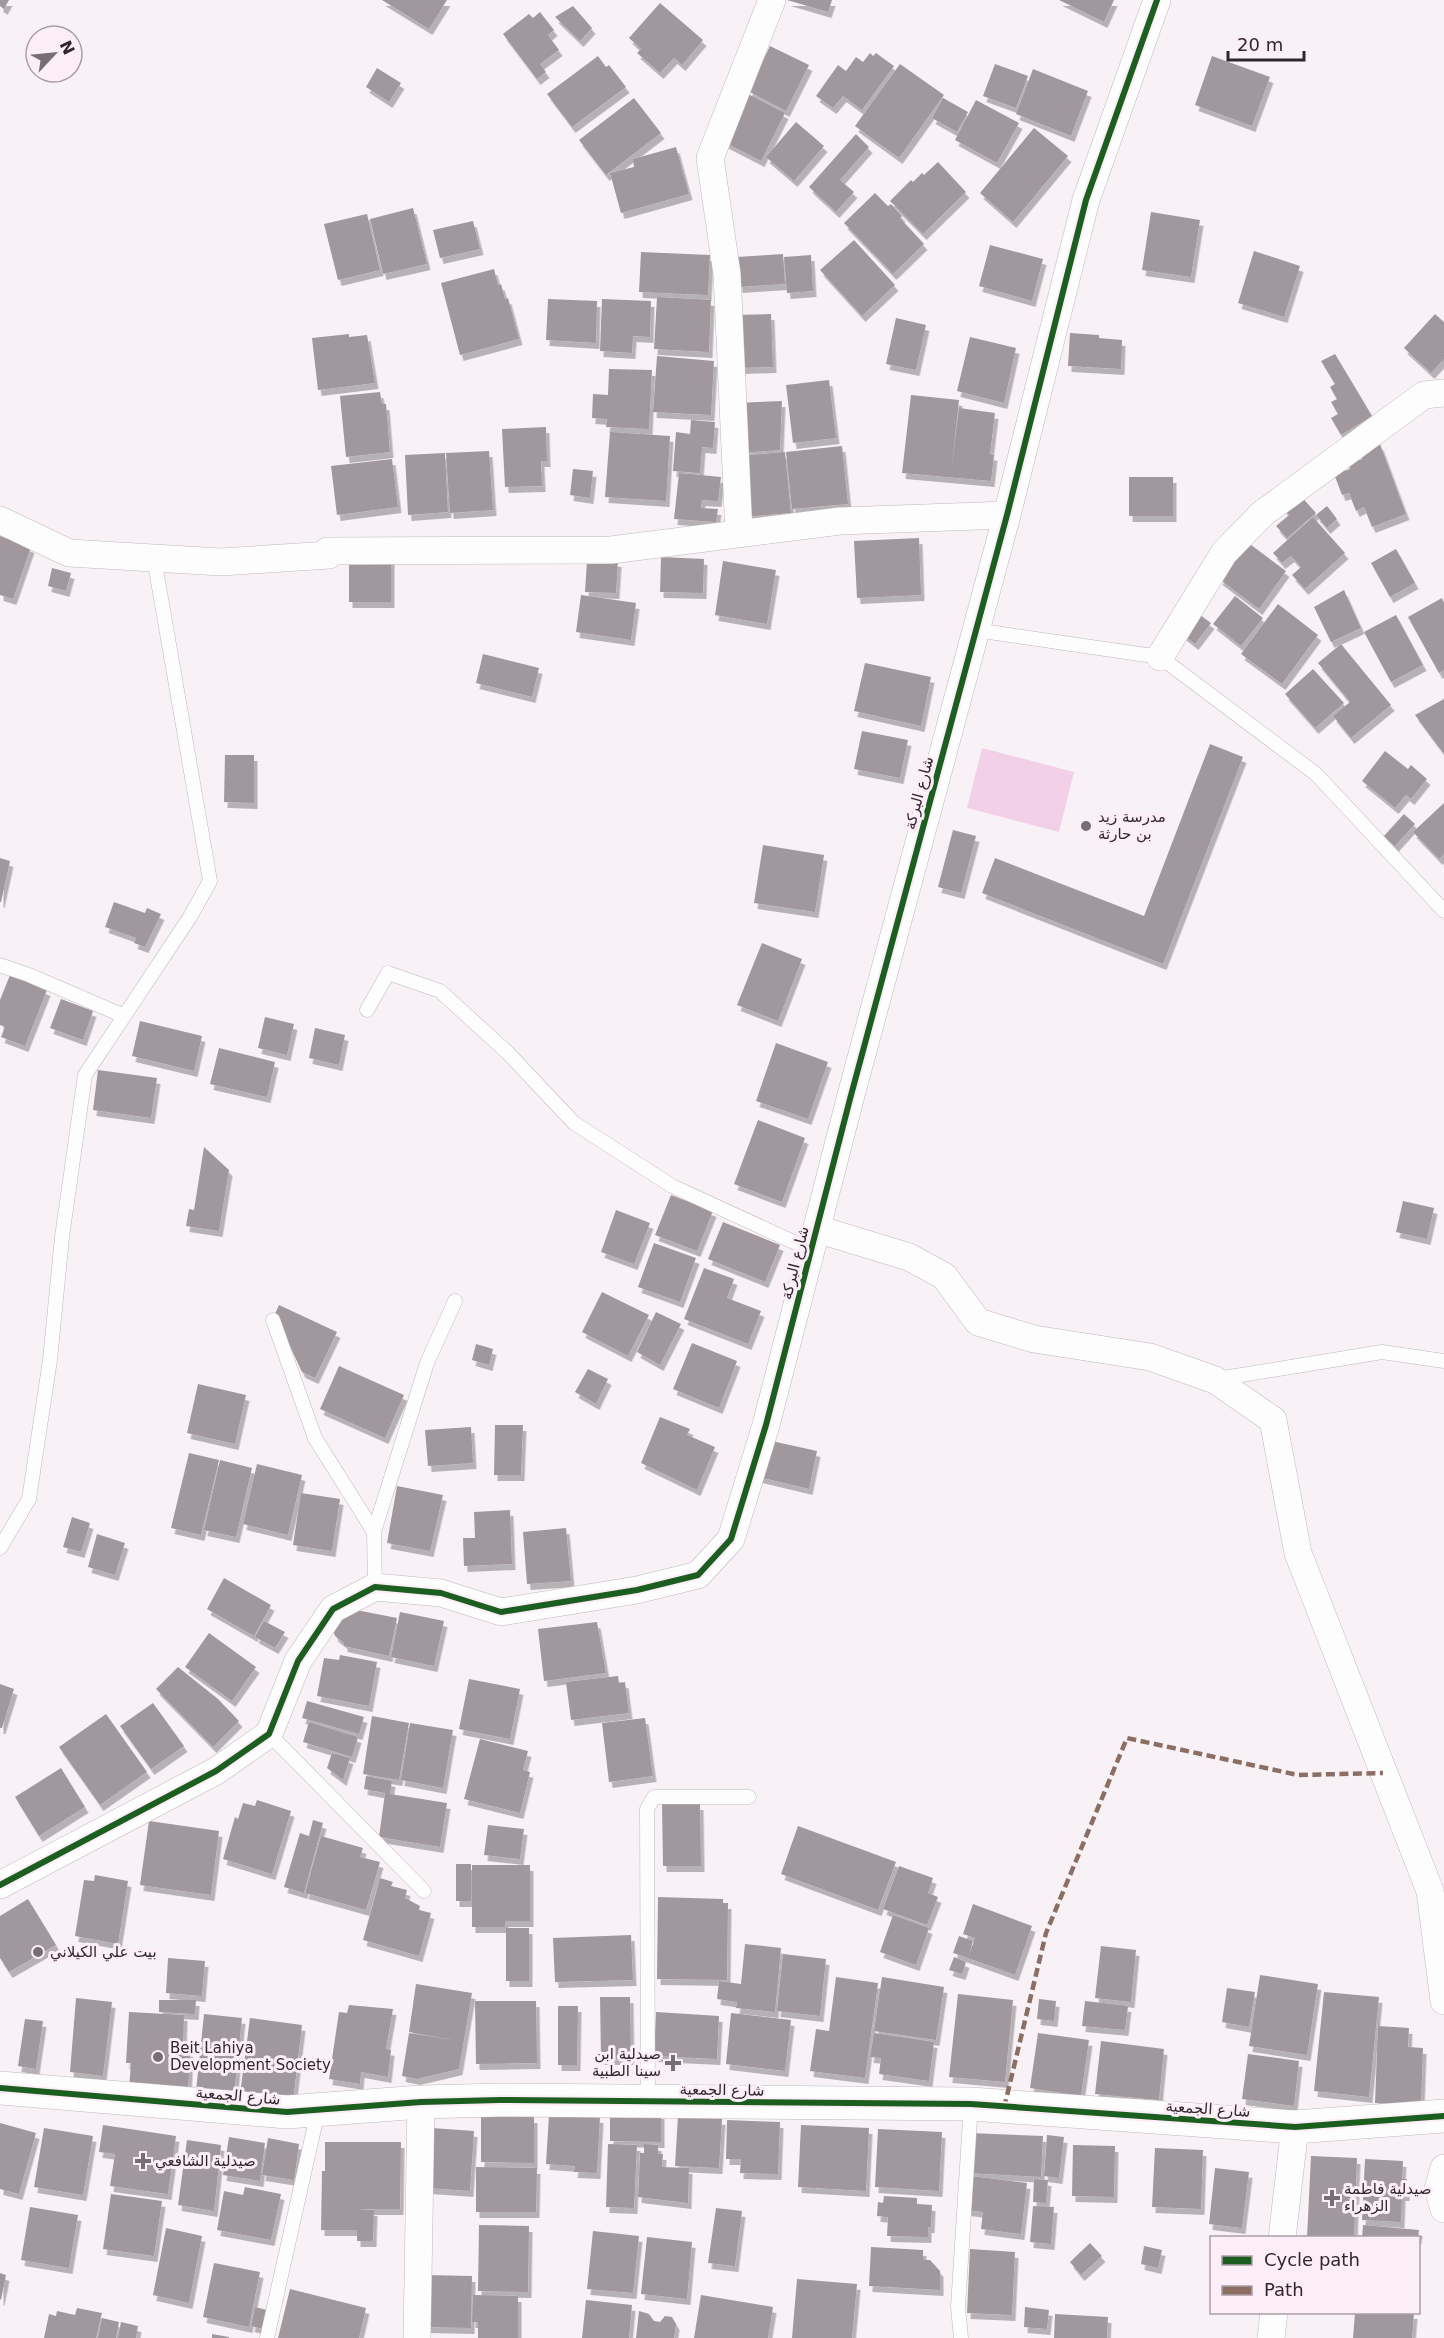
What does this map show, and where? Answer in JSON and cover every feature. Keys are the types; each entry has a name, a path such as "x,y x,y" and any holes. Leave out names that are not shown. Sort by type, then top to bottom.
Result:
{"street":[{"path":"739,534 727,274 710,158 772,0"},
{"name":"شارع البركة","path":"375,1587 441,1593 501,1612 637,1590 698,1575 731,1539 766,1425 1007,515 1086,200 1158,0"},
{"path":"1160,657 1224,553 1262,514 1424,395 1444,393"},
{"path":"0,520 69,553 221,562 329,555 327,551 611,550 840,521 1007,515"},
{"path":"814,1240 909,1257 944,1276 978,1322 1034,1339 1150,1357 1215,1380 1273,1420 1298,1553 1430,1891 1444,2001"},
{"path":"0,1885 216,1771 274,1723 298,1660 333,1609 375,1587"},
{"name":"شارع الجمعية","path":"0,2088 287,2112 421,2102 648,2101 971,2104 1295,2127 1444,2116"},
{"path":"420,2337 421,2102"},
{"path":"1282,2236 1295,2127"},
{"path":"1444,2168 1438,2189 1444,2210"},
{"path":"1271,2338 1274,2314"}],"lane":[{"path":"0,1548 29,1498 50,1360 62,1237 85,1075 190,917 210,881 154,558"},
{"path":"975,630 1160,657 1316,774 1444,911"},
{"path":"0,965 124,1016"},
{"path":"367,1010 388,973 440,991 507,1053 574,1123 672,1186 814,1240"},
{"path":"375,1587 374,1532 427,1363 455,1301"},
{"path":"273,1320 315,1438 374,1532"},
{"path":"1215,1380 1382,1352 1444,1361"},
{"path":"274,1723 424,1891"},
{"path":"648,2101 647,1809 654,1797 749,1797"},
{"path":"961,2338 958,2307 971,2104"},
{"path":"267,2338 318,2110"}],"shaded area":[{"path":"982,748 1074,772 1059,832 967,808"}],"building":[{"path":"0,0 9,0 4,9 0,6"},
{"path":"382,0 447,0 429,29"},
{"path":"787,0 832,0 828,12"},
{"path":"1059,0 1114,0 1104,22"},
{"path":"660,3 703,40 682,65 674,58 660,73 637,53 641,49 629,38"},
{"path":"573,6 592,28 580,41 555,17"},
{"path":"540,12 554,30 548,35 559,50 540,64 546,72 537,79 503,34 529,14 533,18"},
{"path":"770,46 809,65 786,111 748,91"},
{"path":"870,53 873,56 876,53 894,66 862,110 843,96 833,108 816,96 838,65 846,71 856,57 863,62"},
{"path":"598,56 606,67 609,65 626,87 572,127 547,94"},
{"path":"1212,56 1270,77 1252,126 1195,105"},
{"path":"900,64 944,95 899,158 855,126"},
{"path":"995,64 1028,76 1016,108 983,96"},
{"path":"377,68 401,83 389,102 366,87"},
{"path":"1033,69 1088,91 1071,136 1016,114"},
{"path":"746,93 785,113 761,161 722,141"},
{"path":"634,98 661,133 606,175 579,140"},
{"path":"943,98 968,112 957,132 932,118"},
{"path":"976,100 1019,123 997,163 955,140"},
{"path":"796,122 824,146 794,181 766,157"},
{"path":"1034,128 1068,156 1013,222 980,193"},
{"path":"856,134 869,147 840,180 854,192 836,212 809,187"},
{"path":"676,147 689,194 621,213 610,173 634,167 633,159"},
{"path":"938,162 966,192 923,234 890,201 911,180 913,182 922,173 924,175"},
{"path":"875,193 888,206 891,204 902,216 900,218 924,244 893,274 844,223"},
{"path":"413,208 427,264 383,274 370,219"},
{"path":"1151,212 1200,220 1191,277 1142,270"},
{"path":"367,214 380,270 338,280 324,224"},
{"path":"473,221 480,249 440,258 433,230"},
{"path":"854,240 895,285 862,316 820,270"},
{"path":"990,245 1043,259 1032,301 979,286"},
{"path":"1254,251 1300,266 1284,317 1238,303"},
{"path":"641,252 710,255 708,295 639,292"},
{"path":"783,254 785,284 739,287 737,257"},
{"path":"811,255 813,291 787,293 784,257"},
{"path":"494,269 498,285 501,284 505,299 508,298 519,339 460,355 441,283"},
{"path":"657,297 711,300 709,352 654,349"},
{"path":"548,299 597,301 596,343 546,340"},
{"path":"602,299 651,301 650,337 633,336 632,353 600,351"},
{"path":"771,314 773,367 737,368 734,315"},
{"path":"1435,314 1444,322 1444,359 1431,373 1404,348"},
{"path":"896,318 926,325 916,370 886,364"},
{"path":"1070,333 1099,335 1099,338 1122,340 1121,369 1068,366"},
{"path":"349,334 349,337 367,335 375,383 318,390 312,338"},
{"path":"970,337 1016,348 1004,403 957,391"},
{"path":"1335,354 1372,416 1341,435 1331,418 1338,414 1331,402 1337,399 1330,387 1335,384 1321,361"},
{"path":"657,356 714,361 711,415 653,412"},
{"path":"609,369 652,370 649,429 606,427 607,419 592,418 593,394 608,395"},
{"path":"829,380 836,438 793,443 786,385"},
{"path":"380,392 382,404 386,404 390,452 346,457 340,396"},
{"path":"911,395 959,400 951,472 959,408 995,413 990,454 994,455 991,481 902,473"},
{"path":"782,401 780,450 739,453 736,403"},
{"path":"691,420 715,422 713,448 702,447 700,473 673,471 676,432 690,434"},
{"path":"546,427 547,461 541,461 542,486 505,487 502,429"},
{"path":"610,432 670,436 666,501 605,497"},
{"path":"1380,444 1406,514 1372,527 1364,507 1356,511 1349,493 1342,495 1334,474 1350,469 1348,464 1362,459 1360,451"},
{"path":"842,446 848,504 792,509 786,452"},
{"path":"489,451 493,510 450,513 446,453"},
{"path":"785,452 791,513 743,517 738,456"},
{"path":"445,453 448,512 408,515 405,455"},
{"path":"392,459 398,507 337,515 331,466"},
{"path":"573,469 593,471 590,498 570,495"},
{"path":"679,473 721,477 718,501 702,500 701,508 718,509 716,522 674,519"},
{"path":"1129,477 1173,477 1173,516 1129,516"},
{"path":"1299,494 1316,513 1287,538 1276,526 1289,515 1283,508"},
{"path":"1327,506 1337,519 1327,528 1316,515"},
{"path":"1313,517 1345,553 1305,589 1292,575 1301,567 1291,556 1282,563 1273,553"},
{"path":"0,536 31,547 13,599 0,595"},
{"path":"919,538 921,595 857,598 854,541"},
{"path":"1247,542 1286,571 1259,609 1219,579"},
{"path":"1396,549 1415,583 1390,597 1371,563"},
{"path":"349,557 391,557 391,602 349,602"},
{"path":"661,557 704,559 703,593 660,592"},
{"path":"587,560 618,561 616,593 585,592"},
{"path":"723,561 776,570 767,624 715,615"},
{"path":"52,568 71,573 66,591 48,586"},
{"path":"1344,590 1361,628 1331,642 1314,607"},
{"path":"581,595 636,603 631,640 576,632"},
{"path":"1235,596 1263,618 1241,646 1213,624"},
{"path":"1442,598 1444,603 1444,670 1439,673 1408,617"},
{"path":"1278,604 1318,635 1282,684 1241,654"},
{"path":"1196,612 1211,623 1195,644 1181,633"},
{"path":"1396,615 1423,665 1391,682 1364,632"},
{"path":"1341,644 1391,705 1351,738 1333,716 1350,702 1318,663"},
{"path":"483,654 539,668 532,697 476,683"},
{"path":"865,663 931,677 921,726 854,711"},
{"path":"1313,669 1344,703 1315,728 1285,694"},
{"path":"1444,699 1444,754 1415,715"},
{"path":"862,731 908,740 900,778 854,769"},
{"path":"1210,744 1243,757 1163,964 982,893 995,858 1144,916"},
{"path":"1385,751 1408,769 1411,765 1427,779 1411,799 1406,795 1395,808 1362,781"},
{"path":"225,755 254,755 254,803 224,802"},
{"path":"1444,803 1444,854 1439,859 1413,832"},
{"path":"1404,814 1415,824 1395,846 1383,837"},
{"path":"953,830 976,836 961,893 938,887"},
{"path":"763,845 824,855 815,912 754,903"},
{"path":"0,858 10,861 1,902 0,902"},
{"path":"114,902 145,913 147,908 161,914 145,947 134,943 136,938 105,927"},
{"path":"762,943 802,959 778,1021 737,1005"},
{"path":"10,975 47,990 25,1046 1,1037 5,1027 0,1025 0,1000"},
{"path":"61,999 93,1011 83,1040 50,1028"},
{"path":"265,1017 294,1024 287,1055 258,1048"},
{"path":"140,1021 202,1036 194,1071 132,1056"},
{"path":"315,1028 345,1035 339,1065 309,1058"},
{"path":"776,1043 828,1062 808,1119 756,1101"},
{"path":"219,1048 275,1062 267,1097 210,1084"},
{"path":"98,1070 157,1078 151,1118 93,1110"},
{"path":"758,1120 805,1138 782,1202 734,1184"},
{"path":"204,1147 229,1170 219,1231 186,1226 189,1209 194,1210"},
{"path":"671,1195 713,1211 697,1251 655,1235"},
{"path":"1403,1201 1434,1208 1427,1239 1396,1232"},
{"path":"616,1210 650,1223 634,1264 601,1252"},
{"path":"723,1222 780,1245 765,1282 708,1259"},
{"path":"654,1243 696,1258 680,1302 638,1287"},
{"path":"704,1268 734,1279 727,1298 761,1311 748,1344 684,1319"},
{"path":"602,1292 649,1315 628,1356 582,1332"},
{"path":"279,1305 337,1332 315,1378 302,1372 275,1314"},
{"path":"656,1312 681,1324 660,1365 637,1352"},
{"path":"692,1343 737,1361 719,1408 673,1389"},
{"path":"476,1344 493,1349 489,1365 472,1360"},
{"path":"339,1366 404,1395 385,1438 320,1409"},
{"path":"588,1369 608,1379 596,1404 575,1392"},
{"path":"198,1384 246,1395 235,1444 187,1433"},
{"path":"660,1417 690,1429 687,1435 715,1447 697,1490 641,1463"},
{"path":"495,1425 523,1425 521,1475 494,1475"},
{"path":"471,1427 473,1463 428,1466 425,1430"},
{"path":"767,1440 817,1451 809,1489 759,1477"},
{"path":"189,1453 219,1460 201,1535 171,1528"},
{"path":"220,1460 252,1468 236,1537 204,1530"},
{"path":"257,1464 302,1475 288,1535 243,1524"},
{"path":"397,1486 443,1495 430,1551 387,1543"},
{"path":"301,1493 340,1499 332,1551 293,1545"},
{"path":"510,1510 512,1564 464,1566 463,1538 475,1538 474,1512"},
{"path":"72,1517 90,1523 81,1552 63,1547"},
{"path":"566,1528 571,1581 527,1584 523,1532"},
{"path":"97,1534 125,1543 115,1575 88,1567"},
{"path":"224,1578 271,1605 254,1636 207,1609"},
{"path":"351,1609 397,1618 389,1656 344,1646 344,1643 335,1636 333,1630 338,1618"},
{"path":"400,1612 444,1621 434,1666 391,1657"},
{"path":"264,1621 285,1632 275,1648 255,1637"},
{"path":"597,1622 606,1673 544,1681 538,1629"},
{"path":"209,1633 256,1667 232,1701 185,1667"},
{"path":"340,1655 377,1662 369,1706 317,1696 324,1658 339,1660"},
{"path":"178,1667 218,1699 239,1721 213,1747 156,1689"},
{"path":"618,1676 619,1683 625,1682 629,1713 571,1720 566,1682"},
{"path":"469,1679 520,1689 510,1739 459,1729"},
{"path":"0,1684 14,1689 2,1728 0,1728"},
{"path":"307,1701 364,1717 359,1734 302,1718"},
{"path":"153,1703 184,1746 151,1769 120,1726"},
{"path":"106,1714 147,1772 100,1805 59,1747"},
{"path":"372,1716 409,1723 399,1780 363,1774"},
{"path":"645,1718 653,1776 609,1782 602,1723"},
{"path":"309,1722 358,1737 352,1757 303,1742"},
{"path":"410,1723 453,1730 443,1788 401,1780"},
{"path":"480,1739 528,1751 523,1770 530,1772 520,1813 464,1799"},
{"path":"332,1753 350,1758 343,1780 327,1768"},
{"path":"61,1768 85,1807 39,1836 15,1797"},
{"path":"366,1776 392,1781 390,1794 447,1803 440,1847 379,1837 385,1793 364,1789"},
{"path":"257,1800 291,1811 272,1874 223,1859 235,1817 238,1819 243,1803 255,1806"},
{"path":"662,1804 700,1804 701,1866 663,1866"},
{"path":"313,1820 323,1823 304,1893 284,1887 300,1833 309,1836"},
{"path":"149,1821 219,1831 211,1895 140,1885"},
{"path":"488,1825 524,1829 520,1859 484,1855"},
{"path":"798,1826 896,1862 878,1910 781,1874"},
{"path":"321,1836 363,1848 360,1857 380,1862 366,1910 305,1893"},
{"path":"456,1864 471,1864 471,1901 456,1901"},
{"path":"472,1865 530,1865 530,1921 505,1921 505,1927 472,1927"},
{"path":"899,1866 933,1878 928,1893 938,1897 927,1925 883,1909"},
{"path":"95,1875 128,1881 118,1944 75,1936 84,1880 94,1881"},
{"path":"380,1878 393,1882 391,1886 407,1890 405,1898 420,1906 419,1910 431,1913 419,1956 363,1940"},
{"path":"658,1897 723,1899 723,1903 728,1903 727,1980 657,1979"},
{"path":"28,1899 56,1945 9,1972 0,1958 0,1916"},
{"path":"973,1904 1032,1926 1015,1975 968,1958 975,1938 963,1934"},
{"path":"893,1915 929,1928 916,1965 880,1952"},
{"path":"506,1928 529,1928 529,1981 506,1981"},
{"path":"631,1935 633,1980 555,1982 553,1938"},
{"path":"959,1936 973,1941 968,1958 953,1953"},
{"path":"745,1944 781,1948 775,2012 736,2008 737,2002 717,1999 719,1981 741,1984"},
{"path":"1101,1946 1136,1950 1131,2002 1095,1998"},
{"path":"783,1954 826,1959 820,2016 777,2011"},
{"path":"954,1957 966,1962 962,1974 949,1970"},
{"path":"168,1958 205,1961 202,1996 166,1993"},
{"path":"1260,1975 1318,1984 1307,2055 1249,2046"},
{"path":"836,1977 878,1983 865,2078 810,2071 816,2029 829,2031"},
{"path":"882,1977 944,1987 936,2040 874,2031"},
{"path":"416,1984 472,1993 459,2069 417,2079 402,2076 409,2033 458,2041 409,2032"},
{"path":"1227,1988 1255,1992 1249,2027 1222,2022"},
{"path":"1324,1992 1379,1997 1369,2097 1314,2091"},
{"path":"958,1994 1013,2000 1005,2082 949,2077"},
{"path":"600,1997 630,1997 631,2059 601,2059"},
{"path":"76,1998 112,2002 103,2076 70,2072"},
{"path":"1039,1999 1056,2001 1054,2021 1037,2019"},
{"path":"159,2000 196,2000 195,2014 159,2012"},
{"path":"475,2001 536,2001 537,2063 476,2064"},
{"path":"1085,2001 1128,2006 1125,2030 1082,2026"},
{"path":"349,2005 393,2009 386,2049 391,2050 388,2077 361,2072 360,2084 329,2079 339,2012 347,2013"},
{"path":"558,2006 578,2006 577,2065 558,2065"},
{"name":"Beit Lahiya Development Society","path":"129,2012 184,2015 183,2050 190,2051 188,2092 129,2089 131,2063 126,2063"},
{"path":"656,2012 719,2016 717,2059 654,2056"},
{"path":"731,2013 791,2020 785,2071 726,2064"},
{"path":"204,2014 242,2018 234,2095 196,2091"},
{"path":"250,2018 302,2025 293,2101 240,2094"},
{"path":"25,2019 43,2021 36,2069 18,2066"},
{"path":"1378,2026 1409,2028 1408,2047 1423,2048 1421,2105 1375,2103"},
{"path":"874,2033 934,2042 929,2081 879,2074 881,2058 870,2057"},
{"path":"1038,2033 1089,2040 1081,2096 1030,2088"},
{"path":"1101,2041 1164,2049 1159,2100 1095,2094"},
{"path":"1248,2054 1299,2061 1294,2106 1242,2099"},
{"path":"610,2112 661,2113 661,2142 610,2141"},
{"path":"549,2114 600,2117 597,2173 574,2172 575,2166 546,2164"},
{"path":"678,2116 722,2119 719,2168 675,2166"},
{"path":"481,2117 534,2117 534,2163 481,2162"},
{"path":"727,2120 780,2122 778,2174 740,2173 741,2159 726,2159"},
{"path":"0,2123 36,2133 19,2194 0,2189"},
{"name":"صيدلية الشافعي","path":"103,2125 176,2136 168,2194 110,2186 115,2154 99,2152"},
{"path":"801,2125 869,2128 866,2191 798,2187"},
{"path":"44,2128 93,2136 83,2195 34,2187"},
{"path":"432,2128 474,2131 470,2191 428,2188"},
{"path":"878,2129 942,2132 939,2191 875,2187"},
{"path":"970,2133 1043,2136 1041,2177 968,2173"},
{"path":"1047,2135 1064,2137 1059,2178 1044,2176"},
{"path":"229,2137 265,2143 260,2181 223,2175"},
{"path":"268,2138 299,2144 294,2180 262,2175"},
{"path":"187,2140 221,2145 214,2211 178,2205"},
{"path":"325,2142 401,2142 400,2209 356,2209 374,2210 373,2241 357,2241 357,2230 321,2230"},
{"path":"608,2144 637,2145 634,2208 606,2207"},
{"path":"644,2144 658,2145 658,2154 663,2154 662,2167 689,2168 688,2203 638,2197 640,2153 644,2153"},
{"path":"1073,2145 1115,2146 1114,2197 1072,2196"},
{"path":"1155,2148 1203,2150 1201,2209 1152,2207"},
{"name":"صيدلية فاطمة الزهراء","path":"1311,2156 1357,2158 1354,2236 1307,2236"},
{"path":"1365,2159 1403,2161 1402,2179 1407,2179 1406,2195 1402,2195 1401,2222 1362,2220"},
{"path":"476,2167 537,2168 536,2212 476,2212"},
{"path":"1215,2168 1249,2172 1242,2228 1209,2224"},
{"path":"971,2176 1027,2183 1021,2234 981,2229 983,2212 967,2210"},
{"path":"1034,2179 1048,2180 1046,2203 1033,2202"},
{"path":"245,2187 281,2194 271,2240 217,2230 224,2191 243,2195"},
{"path":"111,2194 162,2201 154,2256 103,2249"},
{"path":"884,2196 917,2198 917,2204 932,2205 928,2237 887,2236 888,2217 877,2216 878,2202 883,2203"},
{"path":"1033,2206 1054,2207 1051,2244 1030,2242"},
{"path":"30,2207 78,2215 69,2268 21,2260"},
{"path":"716,2208 742,2211 735,2266 708,2263"},
{"path":"479,2225 529,2226 528,2292 478,2291"},
{"path":"1363,2225 1419,2230 1418,2236 1362,2236"},
{"path":"166,2228 202,2236 189,2303 153,2295"},
{"path":"593,2231 639,2236 633,2293 587,2289"},
{"path":"647,2237 692,2242 687,2299 641,2294"},
{"path":"1090,2243 1102,2256 1081,2275 1070,2262"},
{"path":"1144,2246 1162,2250 1158,2268 1141,2264"},
{"path":"871,2247 923,2250 923,2260 930,2260 940,2271 940,2290 869,2286"},
{"path":"970,2249 1015,2252 1012,2315 967,2313"},
{"path":"214,2263 260,2272 249,2327 203,2317"},
{"path":"0,2273 6,2275 1,2300 0,2299"},
{"path":"426,2275 472,2276 471,2328 425,2327"},
{"path":"797,2279 857,2284 852,2338 792,2338"},
{"path":"290,2289 366,2308 359,2338 278,2338"},
{"path":"473,2295 518,2296 518,2338 478,2338 478,2322 472,2322"},
{"path":"701,2295 773,2307 768,2338 694,2338"},
{"path":"586,2300 632,2305 629,2338 582,2338"},
{"path":"255,2307 267,2310 263,2329 251,2326"},
{"path":"1025,2307 1049,2310 1047,2329 1024,2327"},
{"path":"77,2308 102,2313 96,2338 44,2338 49,2314 56,2316 57,2311 75,2315"},
{"path":"639,2311 649,2314 654,2321 660,2322 665,2316 672,2317 676,2324 674,2338 636,2338"},
{"path":"1055,2314 1108,2317 1107,2338 1054,2338"},
{"path":"1355,2314 1414,2314 1412,2338 1353,2338"},
{"path":"102,2318 119,2322 116,2338 98,2338"},
{"path":"121,2322 138,2326 136,2338 118,2338"},
{"path":"212,2334 229,2337 229,2338 212,2338"}],"marked path":[{"path":"1004,2108 1046,1933 1127,1738 1298,1775 1383,1773"}],"cycle path":[{"path":"0,1885 216,1771 269,1734 298,1661 333,1609 375,1587 441,1593 501,1612 637,1590 698,1575 731,1539 766,1425 850,1099 1007,515 1086,200 1157,0"},
{"path":"0,2088 287,2112 421,2102 500,2100 971,2104 1295,2127 1444,2116"}],"place":[{"name":"مدرسة زيد بن حارثة","path":"1086,826"},
{"name":"بيت علي الكيلاني","path":"38,1952"},
{"name":"Beit Lahiya Development Society","path":"158,2057"},
{"name":"صيدلية ابن سينا الطبية","path":"673,2063"},
{"name":"صيدلية الشافعي","path":"143,2161"},
{"name":"صيدلية فاطمة الزهراء","path":"1332,2198"}]}
